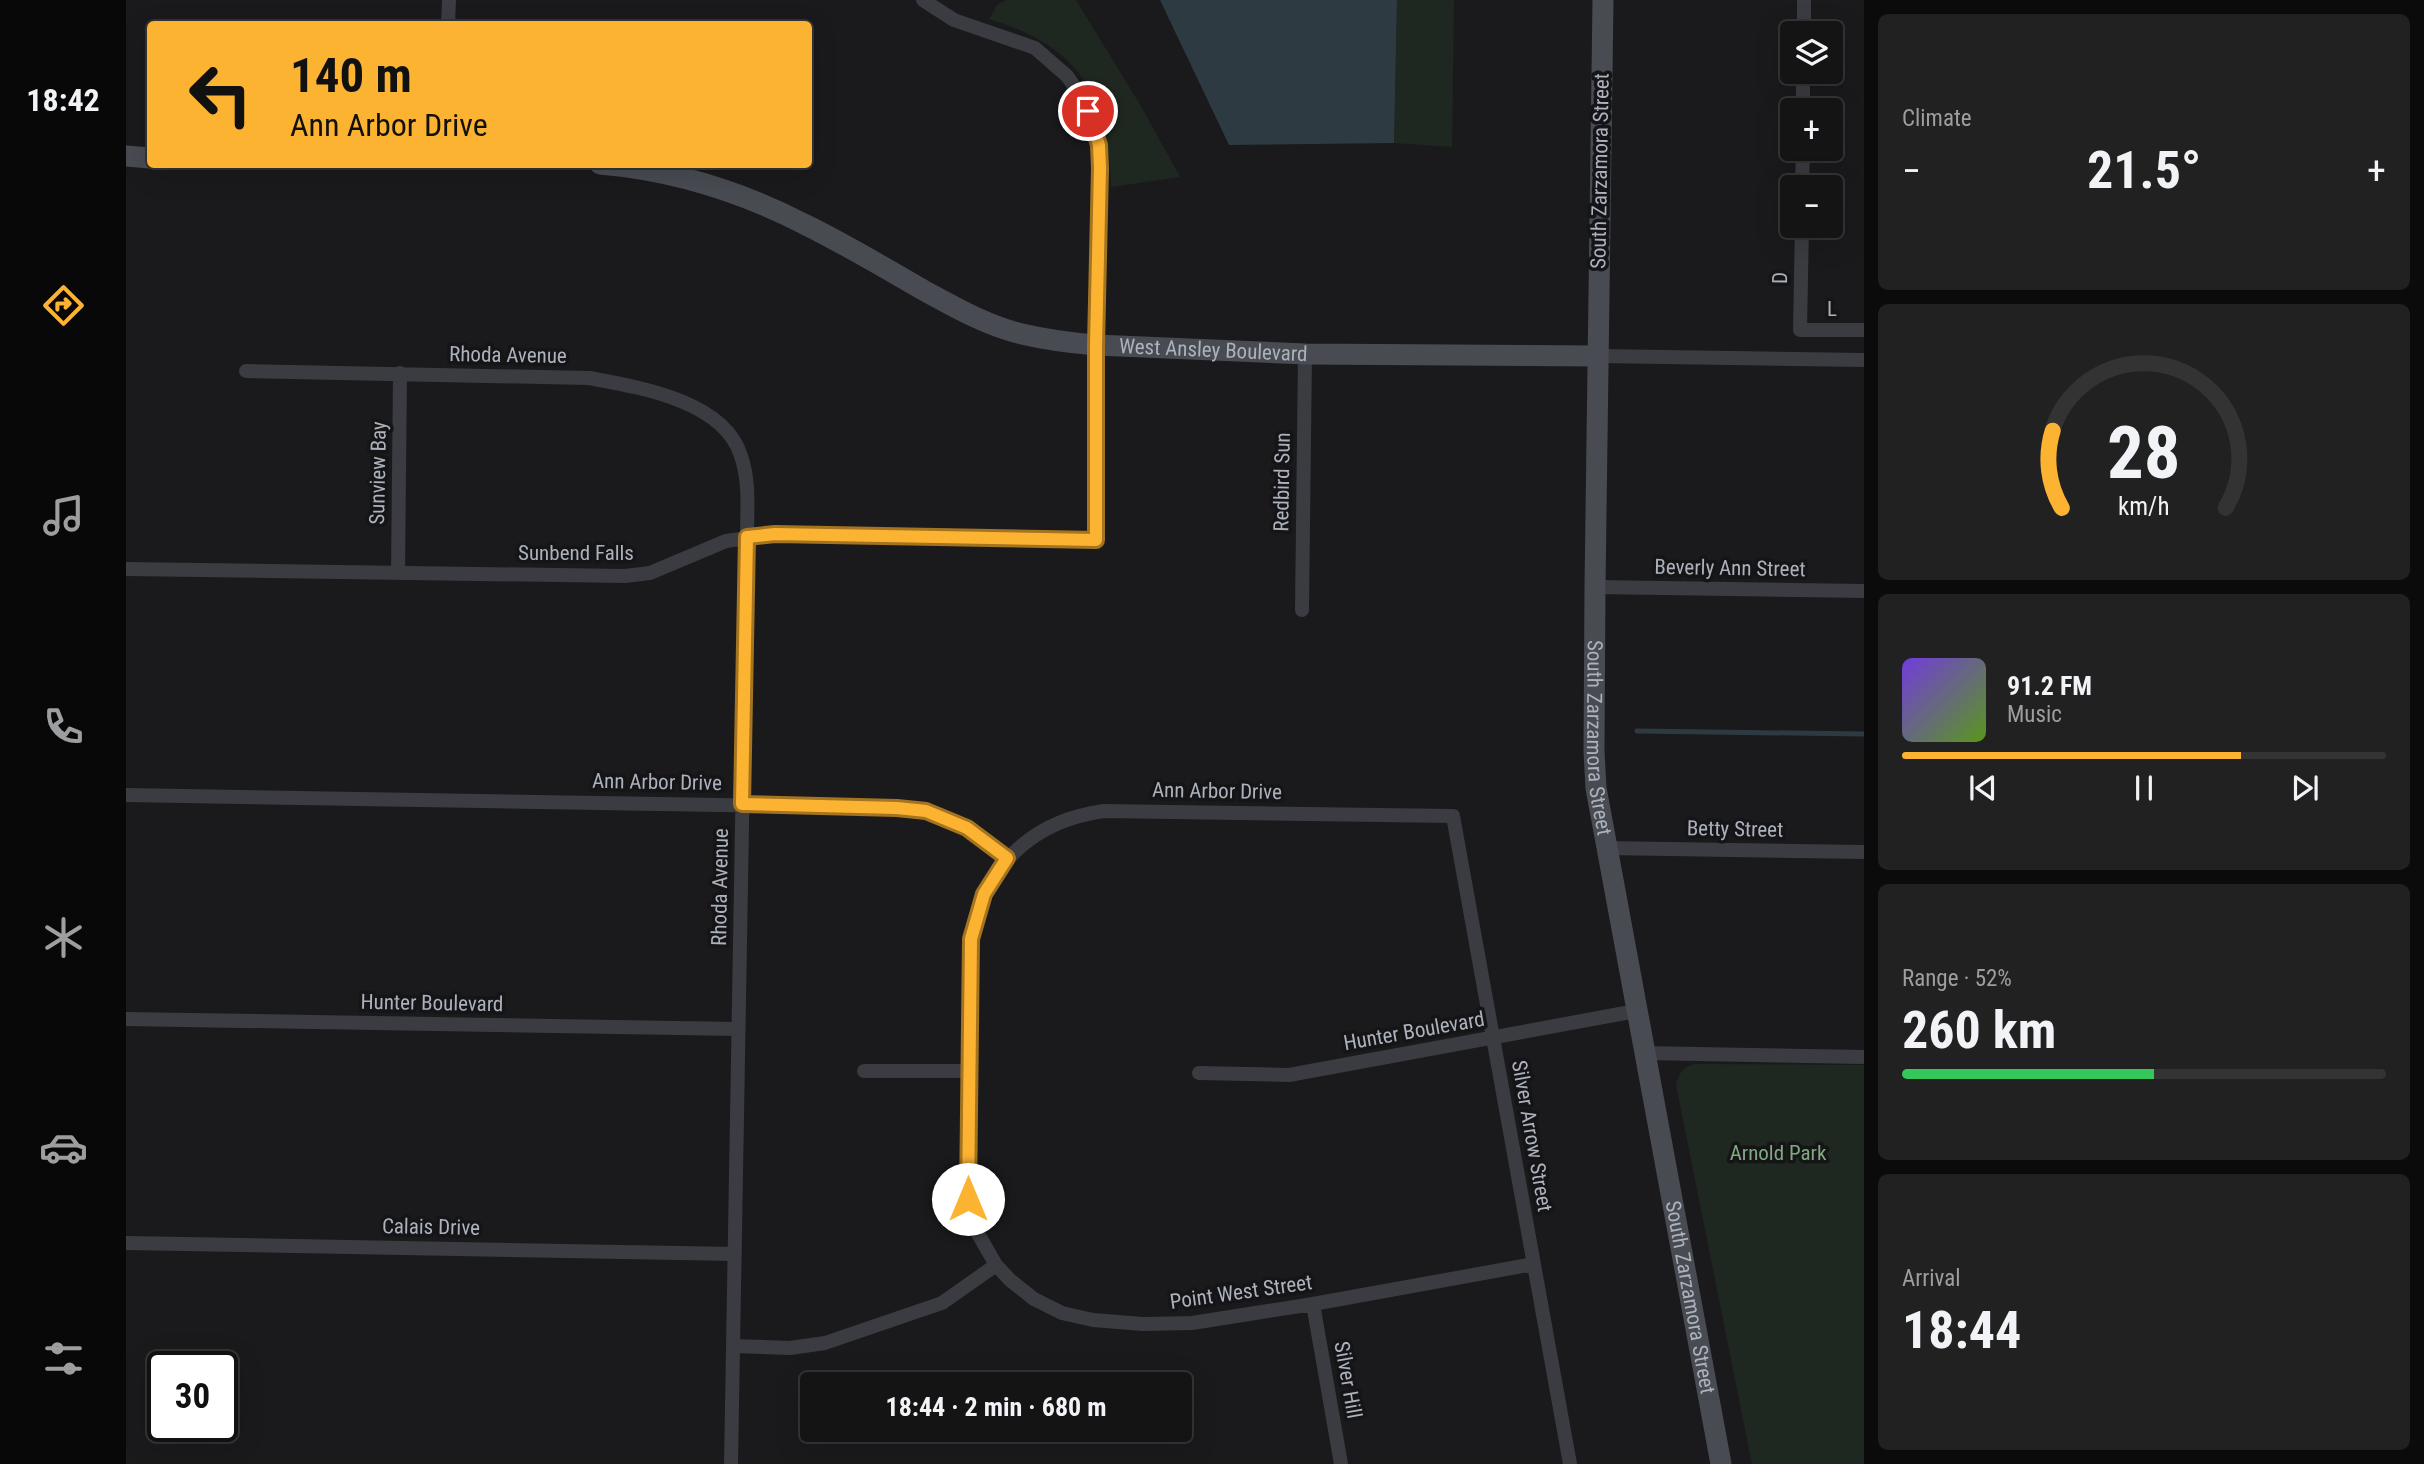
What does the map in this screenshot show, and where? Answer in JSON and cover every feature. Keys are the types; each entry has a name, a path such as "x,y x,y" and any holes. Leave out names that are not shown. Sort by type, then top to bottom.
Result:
{"main road":[{"name":"South Zarzamora Street","path":"1602,0 1595,587 1594,751 1597,788 1721,1464"},
{"path":"126,156 147,158"},
{"name":"West Ansley Boulevard","path":"640,168 732,192 803,223 975,317 1022,334 1068,343 1096,345 1305,354 1598,356"}],"street":[{"path":"448,21 449,0"},
{"name":"Sunbend Falls","path":"126,569 625,576 650,573 726,541 775,534 1096,540 1100,168 1094,126 1082,97 1067,76 1035,47 977,30 954,20 923,0"},
{"path":"1804,0 1804,21"},
{"name":"D","path":"1800,330 1802,238"},
{"name":"L","path":"1800,330 1864,330"},
{"name":"Redbird Sun","path":"1302,610 1305,354"},
{"name":"West Ansley Boulevard","path":"1598,356 1864,360"},
{"name":"Rhoda Avenue","path":"246,371 589,378 643,388 691,406 729,432 741,454 747,480 747,537 731,1464"},
{"name":"Sunview Bay","path":"398,573 400,373"},
{"name":"Beverly Ann Street","path":"1595,587 1864,591"},
{"name":"Ann Arbor Drive","path":"126,795 897,808 926,811 967,828 1007,858 1045,829 1073,817 1104,811 1453,816"},
{"name":"Silver Arrow Street","path":"1453,816 1570,1464"},
{"name":"Betty Street","path":"1606,848 1864,852"},
{"name":"Point West Street","path":"1007,858 984,894 971,939 968,1199 977,1232 996,1265 1034,1299 1062,1313 1093,1320 1143,1324 1192,1323 1534,1264"},
{"name":"Hunter Boulevard","path":"1199,1073 1289,1075 1636,1011"},
{"name":"Hunter Boulevard","path":"126,1019 738,1029"},
{"path":"1644,1053 1864,1057"},
{"path":"864,1071 968,1071"},
{"name":"Calais Drive","path":"126,1243 735,1254"},
{"path":"734,1346 790,1348 825,1343 942,1303 996,1265"},
{"name":"Silver Hill","path":"1313,1304 1341,1464"}],"green space":[{"path":"1006,0 1076,0 1141,106 1180,177 1111,187 1104,126 1096,101 1067,60 1046,44 1020,30 989,19 997,5"},
{"path":"1397,0 1454,0 1452,147 1394,143"},
{"name":"Arnold Park","path":"1695,1064 1864,1065 1864,1464 1752,1464 1676,1085 1682,1071"}],"shaded area":[{"path":"1160,0 1397,0 1394,143 1229,145"}],"waterway":[{"path":"1637,731 1864,734"}],"route":[{"path":"968,1199 971,939 984,894 1007,858 967,828 926,811 742,804 747,537 775,534 1096,540 1100,168 1099,145 1088,111"}]}
